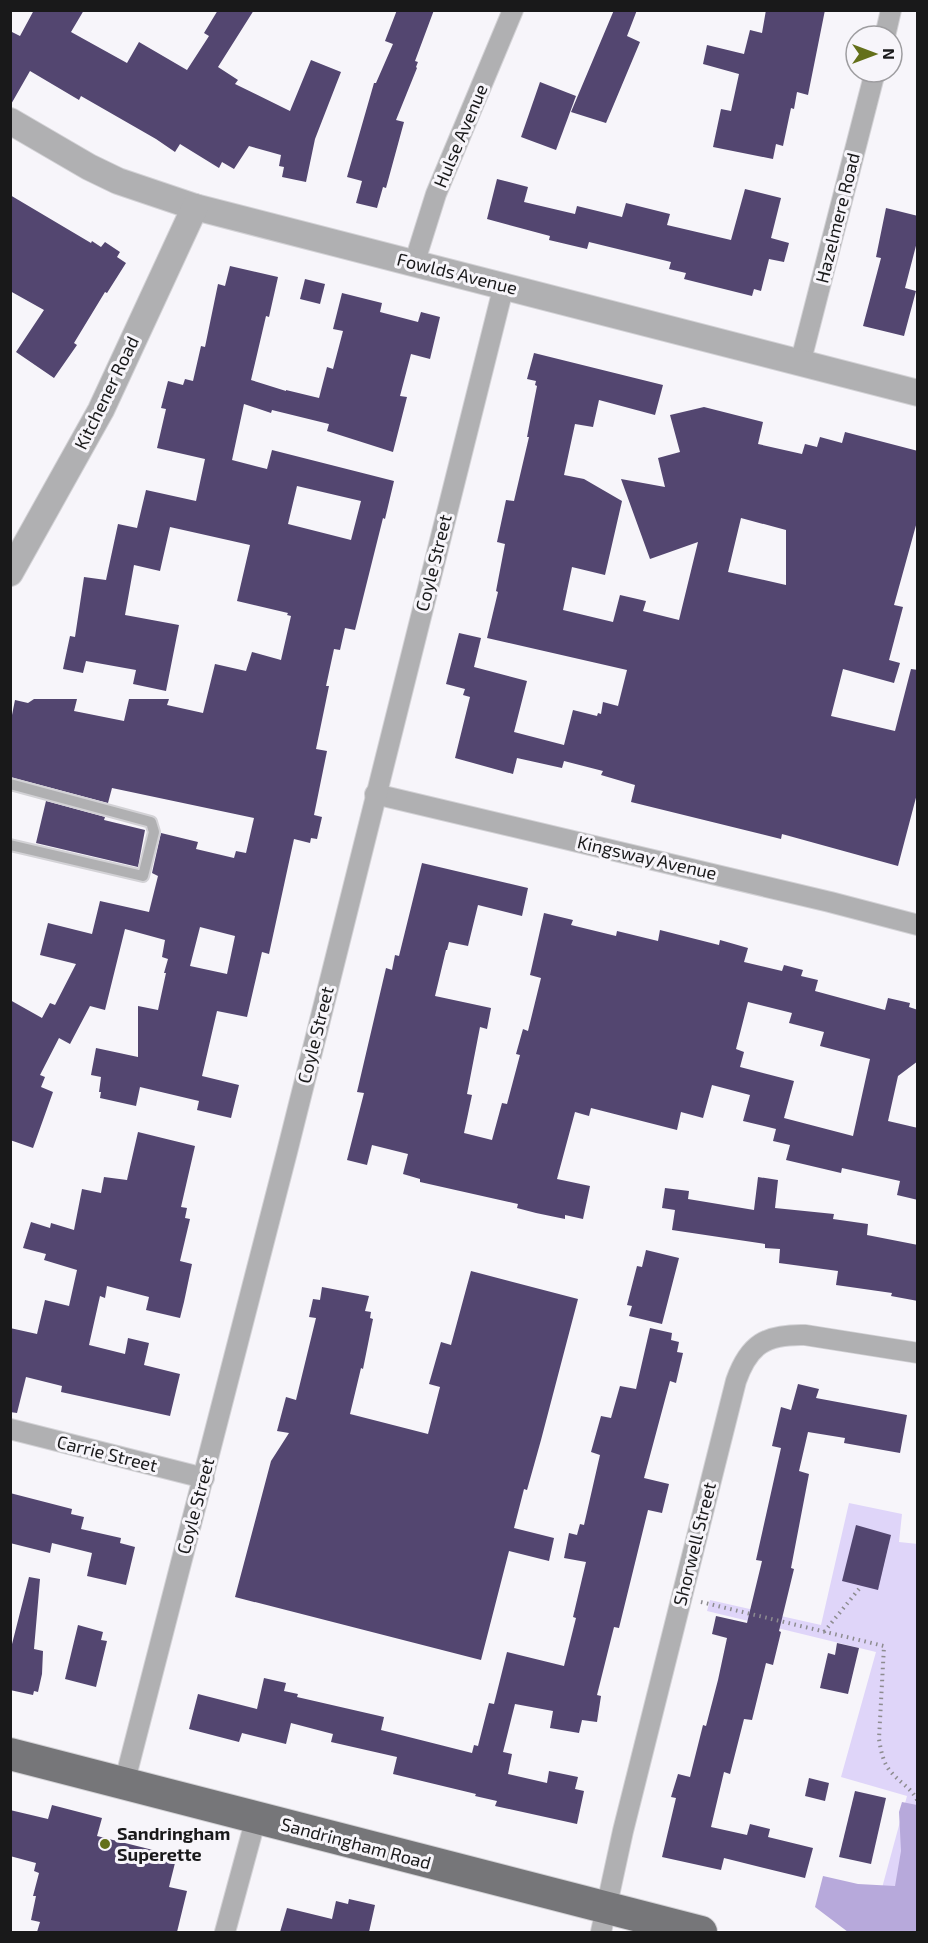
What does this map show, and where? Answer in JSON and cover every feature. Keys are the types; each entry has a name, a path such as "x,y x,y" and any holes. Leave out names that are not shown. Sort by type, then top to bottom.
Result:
{"main road":[{"name":"Sandringham Road","path":"10,1754 256,1818 604,1920 701,1932"}],"street":[{"name":"Hulse Avenue","path":"414,264 436,194 513,10"},
{"name":"Hazelmere Road","path":"800,364 872,84"},
{"name":"Fowlds Avenue","path":"10,121 88,167 118,181 195,207 918,393"},
{"name":"Kitchener Road","path":"10,573 101,410 195,207"},
{"name":"Coyle Street","path":"124,1784 287,1152 504,285"},
{"name":"Kingsway Avenue","path":"375,794 918,925"},
{"name":"Shorwell Street","path":"604,1920 623,1831 735,1381 742,1363 753,1349 767,1340 786,1334 918,1353"},
{"name":"Carrie Street","path":"10,1429 204,1478"},
{"path":"225,1932 256,1818"}],"lane":[{"path":"10,783 151,822 154,832 144,876 10,845"}],"path":[{"path":"824,1632 859,1589"},
{"path":"697,1601 884,1646 879,1739 881,1750 884,1762 891,1772 909,1787 918,1802"}],"shaded area":[{"path":"849,1503 902,1514 899,1542 918,1544 917,1932 870,1932 907,1796 841,1777 876,1652 707,1611 710,1600 821,1625"},
{"path":"902,1802 917,1805 917,1932 848,1932 815,1907 823,1876 858,1884 895,1886 901,1851 899,1812"}],"building":[{"path":"34,10 84,10 71,32 127,63 139,42 187,70 209,36 204,33 218,10 254,10 218,67 238,80 235,84 290,111 311,60 341,72 315,139 306,182 282,177 284,167 279,166 281,155 249,146 234,169 222,162 219,168 180,144 175,152 81,96 79,100 30,71 10,106 10,31 20,36"},
{"path":"397,10 434,10 415,61 418,62 417,68 396,120 404,122 386,188 383,187 377,208 356,203 362,181 347,177 374,83 393,44 385,41"},
{"path":"614,10 637,10 627,36 640,42 606,123 571,112"},
{"path":"766,10 825,10 808,95 797,92 783,146 776,144 773,159 713,147 721,109 731,111 739,74 703,64 707,45 744,54 750,30 762,33"},
{"path":"540,82 576,96 556,150 521,137"},
{"path":"497,179 528,187 524,202 575,214 577,206 622,217 626,203 670,214 667,225 731,240 745,189 781,198 771,238 789,243 784,262 769,259 761,291 754,289 752,296 684,279 686,273 669,269 671,262 589,242 587,249 549,240 550,236 487,219"},
{"path":"10,195 91,243 92,241 101,247 105,242 120,252 117,257 126,263 107,293 105,292 74,343 77,345 54,378 16,352 44,310 10,291"},
{"path":"886,208 918,216 918,238 905,288 916,291 904,336 863,326 881,258 876,257"},
{"path":"230,266 278,277 251,380 319,398 327,367 333,369 343,331 333,329 342,293 382,303 380,312 418,322 421,312 440,317 430,359 411,354 400,396 407,397 393,452 327,431 329,424 272,410 271,413 244,404 232,460 267,469 272,450 394,481 355,630 345,628 340,650 334,649 326,686 329,686 316,749 327,751 314,815 322,817 317,839 311,838 310,843 294,839 269,954 262,952 247,1017 217,1011 202,1076 239,1085 231,1118 197,1110 199,1101 140,1087 136,1106 100,1098 101,1077 91,1075 96,1048 138,1057 138,1006 158,1010 166,973 164,973 168,959 162,957 165,940 125,929 105,1010 90,1006 70,1044 59,1038 40,1075 45,1077 41,1087 53,1092 33,1148 10,1140 10,1000 42,1018 50,1003 55,1005 76,964 40,955 48,923 92,934 100,901 149,912 158,876 152,873 161,833 198,842 196,849 234,858 236,851 246,853 254,818 112,788 108,803 10,777 10,725 15,700 28,703 34,699 77,699 74,711 124,721 129,699 169,699 167,705 203,713 215,664 246,671 252,652 281,660 291,616 287,615 288,613 237,601 250,545 170,527 160,571 134,565 125,615 179,625 166,691 133,684 136,670 86,661 83,673 63,669 70,636 75,637 84,577 106,580 118,524 137,528 146,490 196,501 205,459 157,448 166,409 161,408 168,381 183,385 185,379 193,381 201,346 205,347 218,284 225,286","holes":["297,486 361,501 351,540 288,524","200,927 235,936 227,974 190,966"]},
{"path":"305,279 325,284 320,304 300,299"},
{"path":"534,353 663,385 655,415 599,400 593,427 575,424 564,475 584,479 622,501 605,575 572,567 563,610 613,622 620,595 646,601 643,611 679,620 698,542 650,559 621,479 665,487 658,458 680,452 670,415 704,407 763,422 758,444 802,454 805,444 817,447 820,437 842,443 845,432 918,451 918,518 894,605 903,607 889,660 900,663 894,683 843,669 831,716 895,731 911,669 918,670 918,790 898,866 782,834 781,839 631,802 635,785 601,775 603,771 564,761 562,768 517,758 513,774 455,758 470,697 463,695 465,689 446,684 459,633 481,638 474,667 527,681 514,732 564,745 573,710 597,716 598,713 601,714 603,702 618,706 627,670 487,638 498,592 496,591 505,544 497,542 506,500 514,501 529,437 527,437 537,386 536,381 527,379","holes":["741,518 786,530 786,585 728,572"]},
{"path":"46,801 105,817 104,820 145,830 138,867 36,843"},
{"path":"422,863 528,888 522,916 478,905 468,946 449,942 435,996 491,1008 487,1029 480,1027 467,1094 472,1095 464,1133 492,1140 502,1103 507,1104 520,1055 516,1054 523,1029 528,1031 541,978 530,975 544,913 573,920 571,925 616,936 617,931 658,941 660,930 719,945 720,940 748,948 744,962 782,971 784,965 803,970 801,976 818,980 815,991 885,1010 888,998 910,1003 909,1007 918,1010 918,1061 898,1076 888,1121 918,1128 918,1200 897,1195 900,1181 842,1168 841,1173 786,1160 790,1145 773,1141 776,1129 743,1121 750,1095 712,1085 703,1118 681,1112 677,1130 591,1108 589,1116 575,1112 557,1179 590,1186 583,1219 565,1215 565,1219 536,1213 517,1208 518,1204 420,1182 420,1179 403,1174 408,1154 372,1145 367,1165 347,1160 364,1093 357,1092 386,968 392,970 395,955 399,956","holes":["748,1002 792,1013 789,1023 824,1032 820,1046 870,1059 853,1136 784,1118 794,1081 740,1067 744,1052 736,1049"]},
{"path":"138,1132 195,1146 181,1207 187,1208 185,1218 190,1219 180,1261 192,1264 184,1302 180,1318 146,1310 149,1297 107,1286 105,1298 100,1296 89,1345 125,1354 128,1338 149,1343 144,1365 180,1374 170,1416 61,1392 62,1386 26,1377 17,1413 10,1412 10,1328 37,1334 45,1300 69,1306 77,1270 44,1260 46,1254 23,1248 31,1222 50,1228 51,1223 74,1230 82,1189 101,1193 104,1177 127,1180"},
{"path":"758,1177 778,1180 775,1208 834,1214 833,1219 868,1224 867,1235 918,1245 918,1301 891,1296 892,1293 836,1285 838,1271 779,1263 780,1249 765,1248 765,1244 672,1230 675,1210 662,1208 665,1188 689,1191 688,1199 754,1210"},
{"path":"646,1250 679,1258 662,1324 629,1316 632,1306 627,1305 637,1266 642,1267"},
{"path":"471,1271 578,1299 541,1440 527,1490 524,1489 514,1528 554,1538 549,1561 509,1551 481,1660 235,1597 271,1461 289,1433 277,1431 286,1397 296,1400 316,1318 309,1317 313,1299 320,1300 322,1287 369,1296 365,1311 371,1312 370,1318 373,1319 363,1369 361,1368 350,1414 428,1434 440,1387 429,1384 441,1342 451,1345"},
{"path":"650,1328 672,1333 671,1340 679,1342 677,1352 683,1353 676,1383 670,1381 644,1478 669,1484 662,1513 648,1510 619,1628 614,1627 597,1695 601,1696 597,1722 582,1720 579,1733 550,1728 553,1711 515,1704 503,1752 512,1754 508,1774 547,1783 549,1771 578,1777 575,1789 584,1791 577,1824 495,1806 497,1801 475,1796 476,1794 393,1774 397,1757 331,1742 333,1734 291,1723 286,1744 242,1733 239,1742 189,1729 198,1694 257,1709 264,1678 286,1683 284,1691 298,1694 297,1697 384,1717 381,1730 472,1753 474,1745 478,1746 489,1703 494,1704 507,1652 564,1666 576,1618 573,1617 586,1562 564,1558 569,1533 577,1535 580,1524 584,1525 600,1455 591,1452 601,1416 611,1418 620,1386 636,1389"},
{"path":"798,1384 819,1389 816,1398 907,1415 900,1453 844,1443 845,1438 808,1432 799,1471 809,1474 791,1568 794,1569 773,1665 766,1663 752,1720 744,1719 730,1774 724,1772 711,1827 747,1835 750,1824 770,1829 768,1837 813,1848 805,1878 724,1858 721,1870 662,1857 676,1798 671,1797 678,1774 690,1777 703,1725 706,1726 718,1680 727,1638 712,1634 716,1616 747,1623 762,1561 756,1560 781,1448 772,1446 781,1407 791,1410"},
{"path":"10,1493 72,1509 71,1514 84,1517 81,1529 121,1538 120,1543 135,1547 126,1585 87,1576 92,1553 52,1543 50,1553 10,1543"},
{"path":"856,1525 891,1535 878,1590 842,1581"},
{"path":"29,1577 40,1579 34,1649 43,1651 38,1692 34,1691 33,1695 10,1690 10,1652"},
{"path":"78,1625 103,1632 101,1640 107,1641 96,1687 65,1679"},
{"path":"837,1643 859,1648 848,1694 820,1688 828,1653 835,1655"},
{"path":"809,1778 829,1783 825,1801 805,1796"},
{"path":"855,1791 886,1798 871,1864 839,1857"},
{"path":"52,1805 102,1818 97,1836 153,1850 152,1854 167,1857 167,1860 175,1863 169,1887 187,1891 177,1932 37,1932 40,1922 31,1920 36,1896 33,1896 39,1873 34,1871 36,1863 10,1856 10,1810 48,1819"},
{"path":"349,1899 375,1905 369,1932 280,1932 287,1908 332,1919 336,1901 348,1904"}],"place":[{"name":"Sandringham Superette","path":"105,1844"}]}
